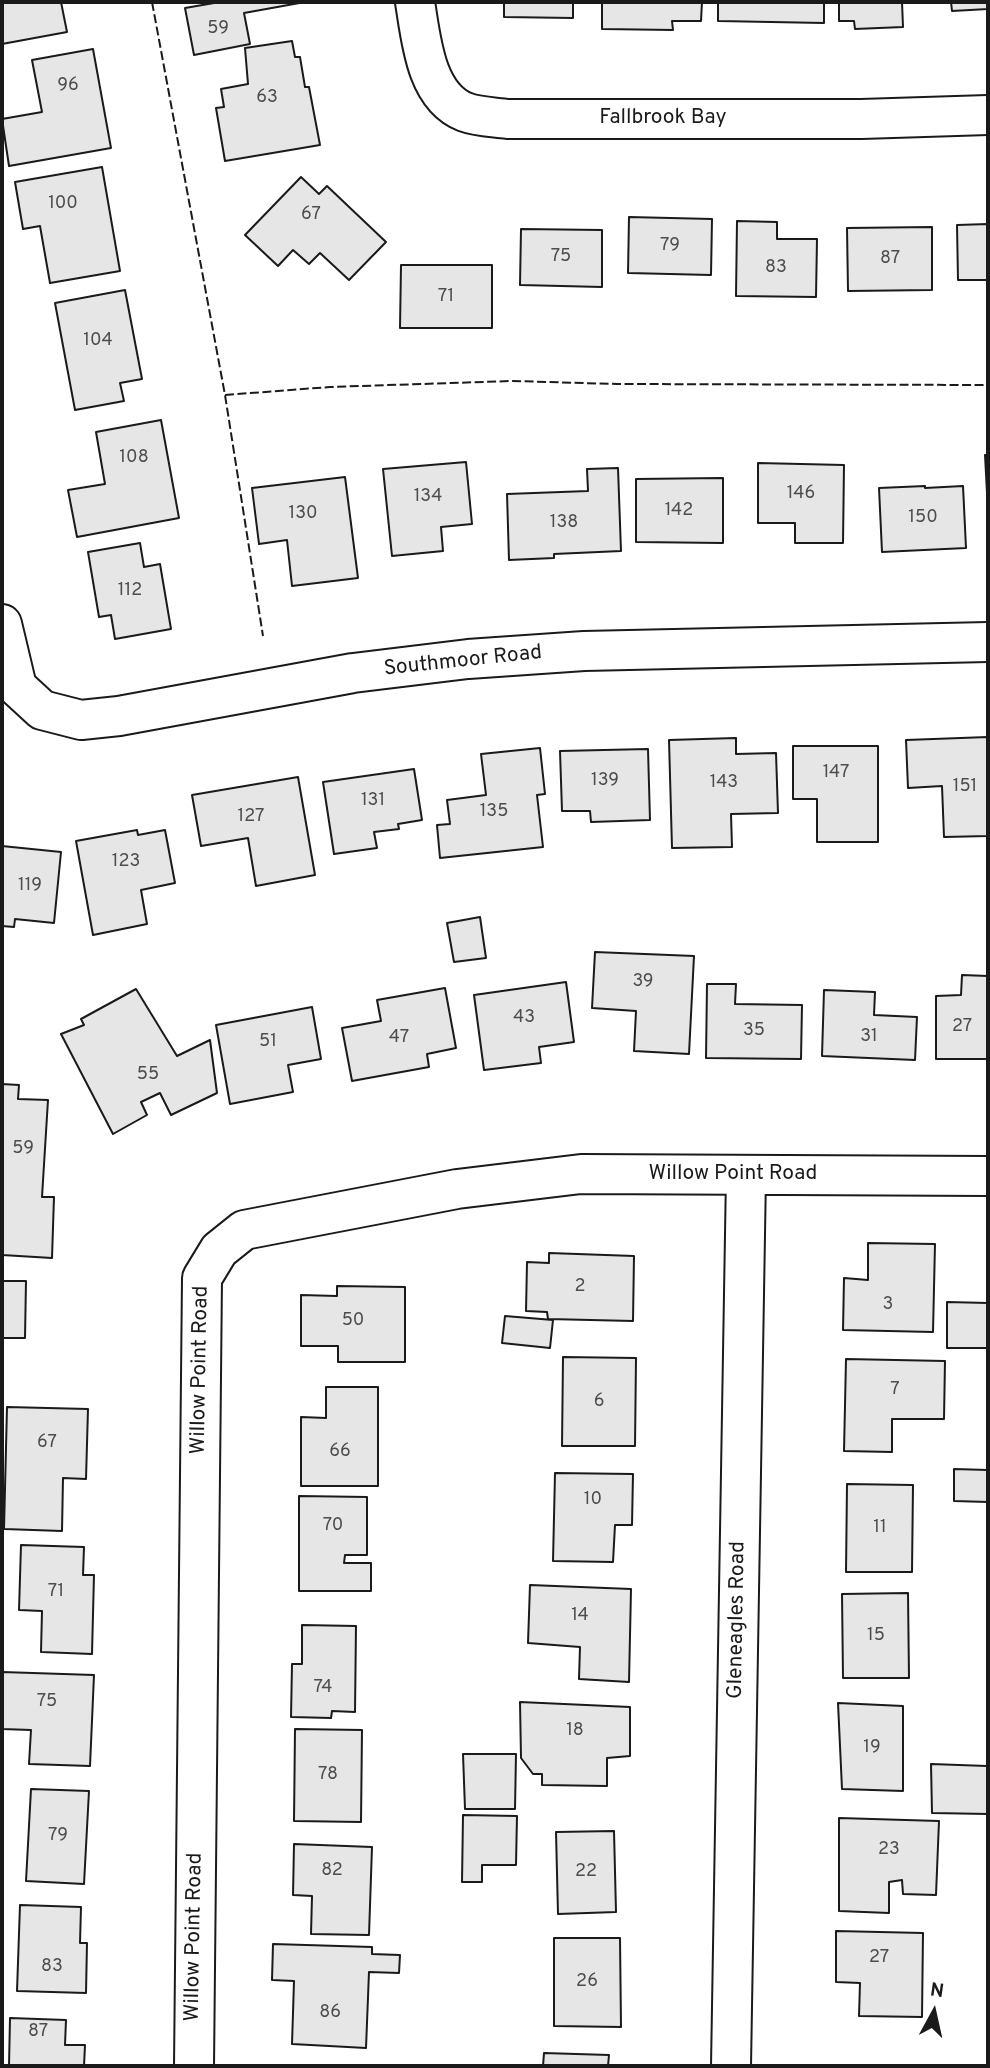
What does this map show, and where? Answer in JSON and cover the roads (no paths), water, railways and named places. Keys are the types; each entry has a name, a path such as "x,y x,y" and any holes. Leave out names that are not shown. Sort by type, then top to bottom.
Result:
{"street":[{"name":"Fallbrook Bay","path":"415,2 430,72 449,103 465,112 508,119 861,119 988,115"},
{"name":"Southmoor Road","path":"2,624 17,687 42,710 81,720 119,716 353,673 468,659 584,651 988,642"},
{"name":"Willow Point Road","path":"194,2066 202,1278 219,1250 244,1230 457,1189 581,1174 988,1176"},
{"name":"Gleneagles Road","path":"731,2066 746,1175"}]}
